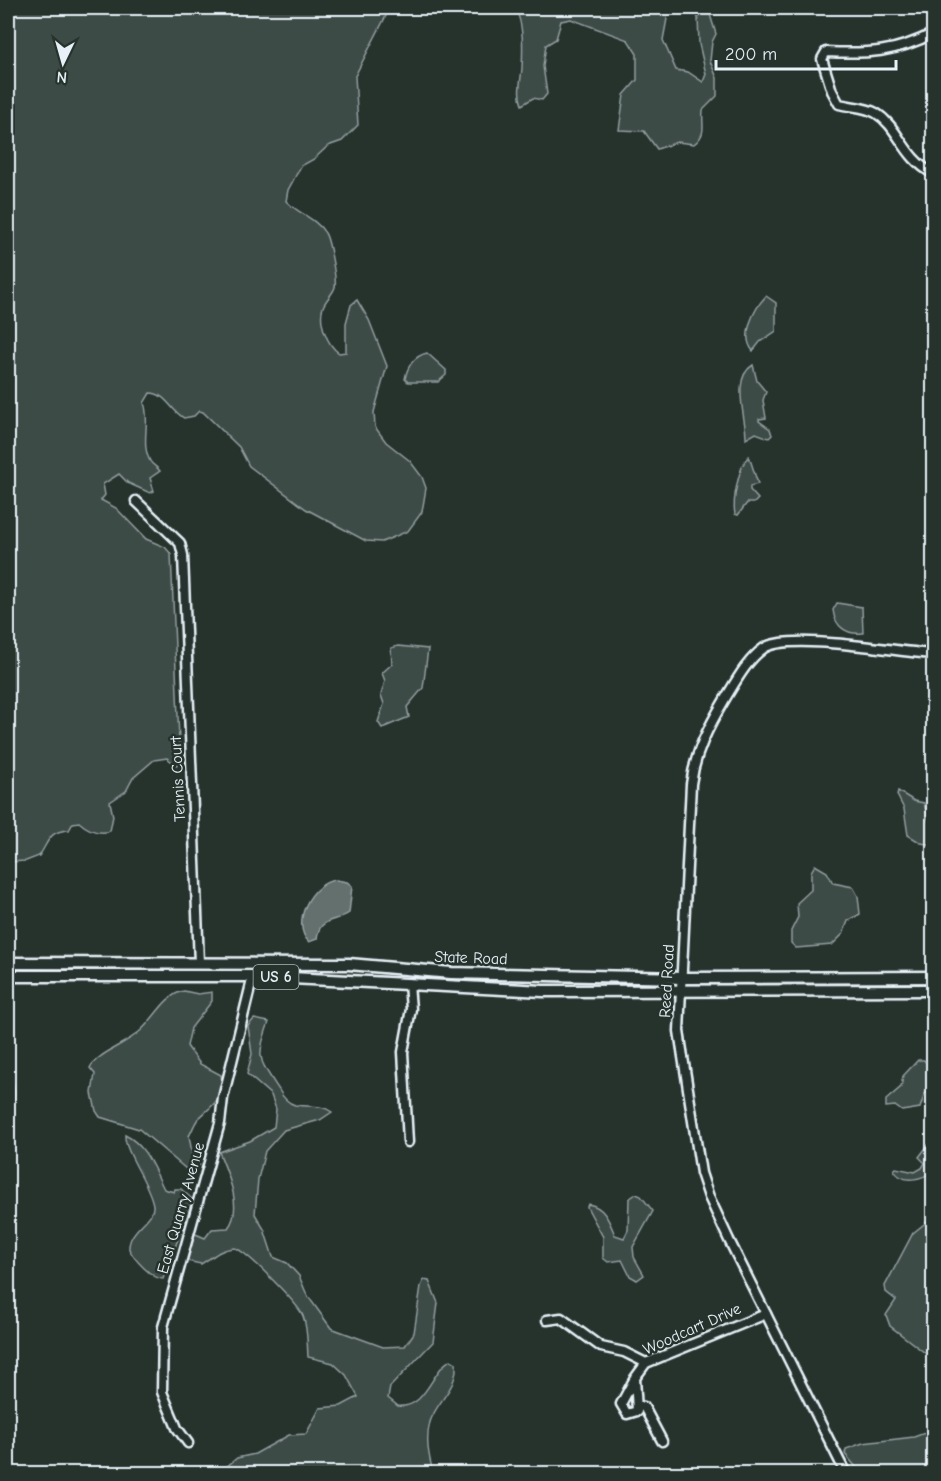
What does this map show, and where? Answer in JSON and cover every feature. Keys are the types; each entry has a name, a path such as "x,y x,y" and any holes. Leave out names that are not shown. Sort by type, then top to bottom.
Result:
{"main road":[{"name":"State Road","path":"8,963 350,964 451,973 682,978 933,977"},
{"name":"State Road","path":"8,976 253,976 543,991 933,990"}],"street":[{"path":"933,33 908,46 860,55 826,52 822,59 832,91 839,104 875,112 886,122 910,156 933,174"},
{"name":"Tennis Court","path":"136,501 180,543 186,595 199,963"},
{"name":"Reed Road","path":"846,1473 703,1184 680,1047 680,991 691,796 695,762 709,727 747,665 758,653 773,644 796,641 933,654"},
{"path":"39,963 39,976"},
{"path":"172,963 172,976"},
{"path":"450,986 451,973"},
{"name":"East Quarry Avenue","path":"188,1443 177,1428 162,1392 163,1328 220,1123 223,1098 253,976"},
{"path":"408,1142 403,1052 411,1009 409,984"},
{"name":"Woodcart Drive","path":"635,1378 638,1406 633,1414 627,1414 621,1404 635,1378 646,1363 766,1314"},
{"path":"547,1320 561,1318 602,1347 624,1352 646,1363"},
{"path":"638,1406 644,1407 662,1441"}],"shaded area":[{"path":"8,8 390,8 355,76 358,125 342,141 328,146 314,159 301,166 288,190 286,201 317,224 327,237 335,287 324,304 322,313 327,339 339,353 346,352 346,323 351,305 357,300 369,320 387,366 374,412 375,427 386,442 410,461 422,477 426,488 422,512 408,531 382,542 366,541 306,509 249,466 239,447 203,412 199,411 194,416 184,418 160,396 150,393 144,403 146,447 150,461 160,471 150,478 154,491 150,493 128,483 119,474 103,484 105,495 101,500 116,508 146,539 165,547 171,554 180,763 176,765 167,758 154,760 133,778 126,791 110,802 113,816 110,831 97,832 79,822 73,823 69,830 53,835 39,856 26,861 8,862 8,67 12,58 8,52"},
{"path":"515,8 669,8 663,40 676,70 688,72 703,82 706,74 699,44 698,17 689,8 708,8 716,34 712,42 710,61 717,78 717,96 703,110 701,136 694,144 677,142 657,149 644,131 619,130 624,95 637,80 637,54 628,40 571,19 561,21 556,39 546,45 543,66 547,94 542,100 533,98 522,105 520,91 522,37 520,21"},
{"path":"766,296 776,303 776,331 760,342 753,351 749,345 748,330 753,315"},
{"path":"427,353 446,370 446,375 438,382 408,382 405,379 409,366 415,359"},
{"path":"753,365 757,381 766,392 763,400 766,418 759,419 759,421 770,429 772,435 769,438 756,433 746,439 741,390 746,371"},
{"path":"749,456 758,484 750,486 750,490 758,499 754,503 747,503 738,515 735,514 734,508 735,492 742,467"},
{"path":"837,603 862,607 863,633 852,633 839,625 833,610"},
{"path":"398,646 428,649 423,688 407,707 409,717 382,728 378,722 384,704 381,695 385,681 382,673 392,664 391,648"},
{"path":"898,791 914,801 924,803 933,845 921,843 908,835 904,809 897,795"},
{"path":"815,865 827,872 833,883 853,887 858,896 860,914 848,921 843,934 832,945 796,948 791,943 791,931 798,917 797,903 811,890 811,872"},
{"path":"336,880 347,882 352,886 349,913 328,921 321,927 317,939 309,942 302,925 306,905 319,888 327,882"},
{"path":"184,991 198,994 212,992 212,1001 191,1028 187,1046 200,1064 221,1075 222,1083 217,1101 198,1119 189,1136 192,1153 201,1155 199,1166 186,1169 139,1129 100,1117 96,1111 92,1093 95,1074 90,1068 98,1058 139,1032 171,997"},
{"path":"254,1019 269,1022 262,1044 261,1058 284,1097 295,1105 319,1107 332,1112 320,1120 284,1130 265,1151 258,1179 255,1214 264,1229 273,1257 287,1263 299,1276 307,1295 331,1328 383,1347 405,1346 414,1333 421,1286 424,1280 429,1281 438,1303 433,1342 390,1387 388,1398 398,1406 416,1401 423,1395 444,1364 451,1360 456,1363 454,1380 430,1422 428,1448 433,1473 219,1473 237,1458 255,1454 289,1435 306,1434 320,1408 341,1406 358,1397 346,1375 333,1363 308,1357 307,1331 303,1316 282,1289 240,1250 229,1249 201,1264 177,1259 181,1244 191,1232 205,1238 212,1229 228,1228 233,1220 232,1190 219,1152 250,1141 274,1127 276,1109 271,1095 247,1074 252,1054 248,1026"},
{"path":"918,1060 924,1060 931,1071 933,1093 925,1093 920,1108 902,1111 895,1106 886,1107 886,1100 901,1087 903,1076"},
{"path":"8,1061 15,1093 8,1110"},
{"path":"125,1135 144,1151 164,1189 174,1192 175,1189 181,1189 193,1200 163,1279 149,1272 129,1249 133,1236 150,1215 153,1205 129,1150"},
{"path":"929,1144 933,1148 933,1171 913,1179 902,1178 898,1175 894,1170 896,1168 915,1172 922,1168 925,1163 919,1157"},
{"path":"636,1194 641,1196 653,1211 633,1247 634,1257 644,1275 637,1280 630,1276 622,1260 608,1262 603,1258 603,1237 587,1207 588,1204 599,1208 606,1215 615,1235 624,1238 628,1230 629,1199"},
{"path":"933,1217 933,1359 890,1326 886,1315 896,1300 886,1292 885,1286 913,1233"},
{"path":"933,1430 933,1473 861,1473 845,1454 846,1449 863,1443 914,1437"}]}
